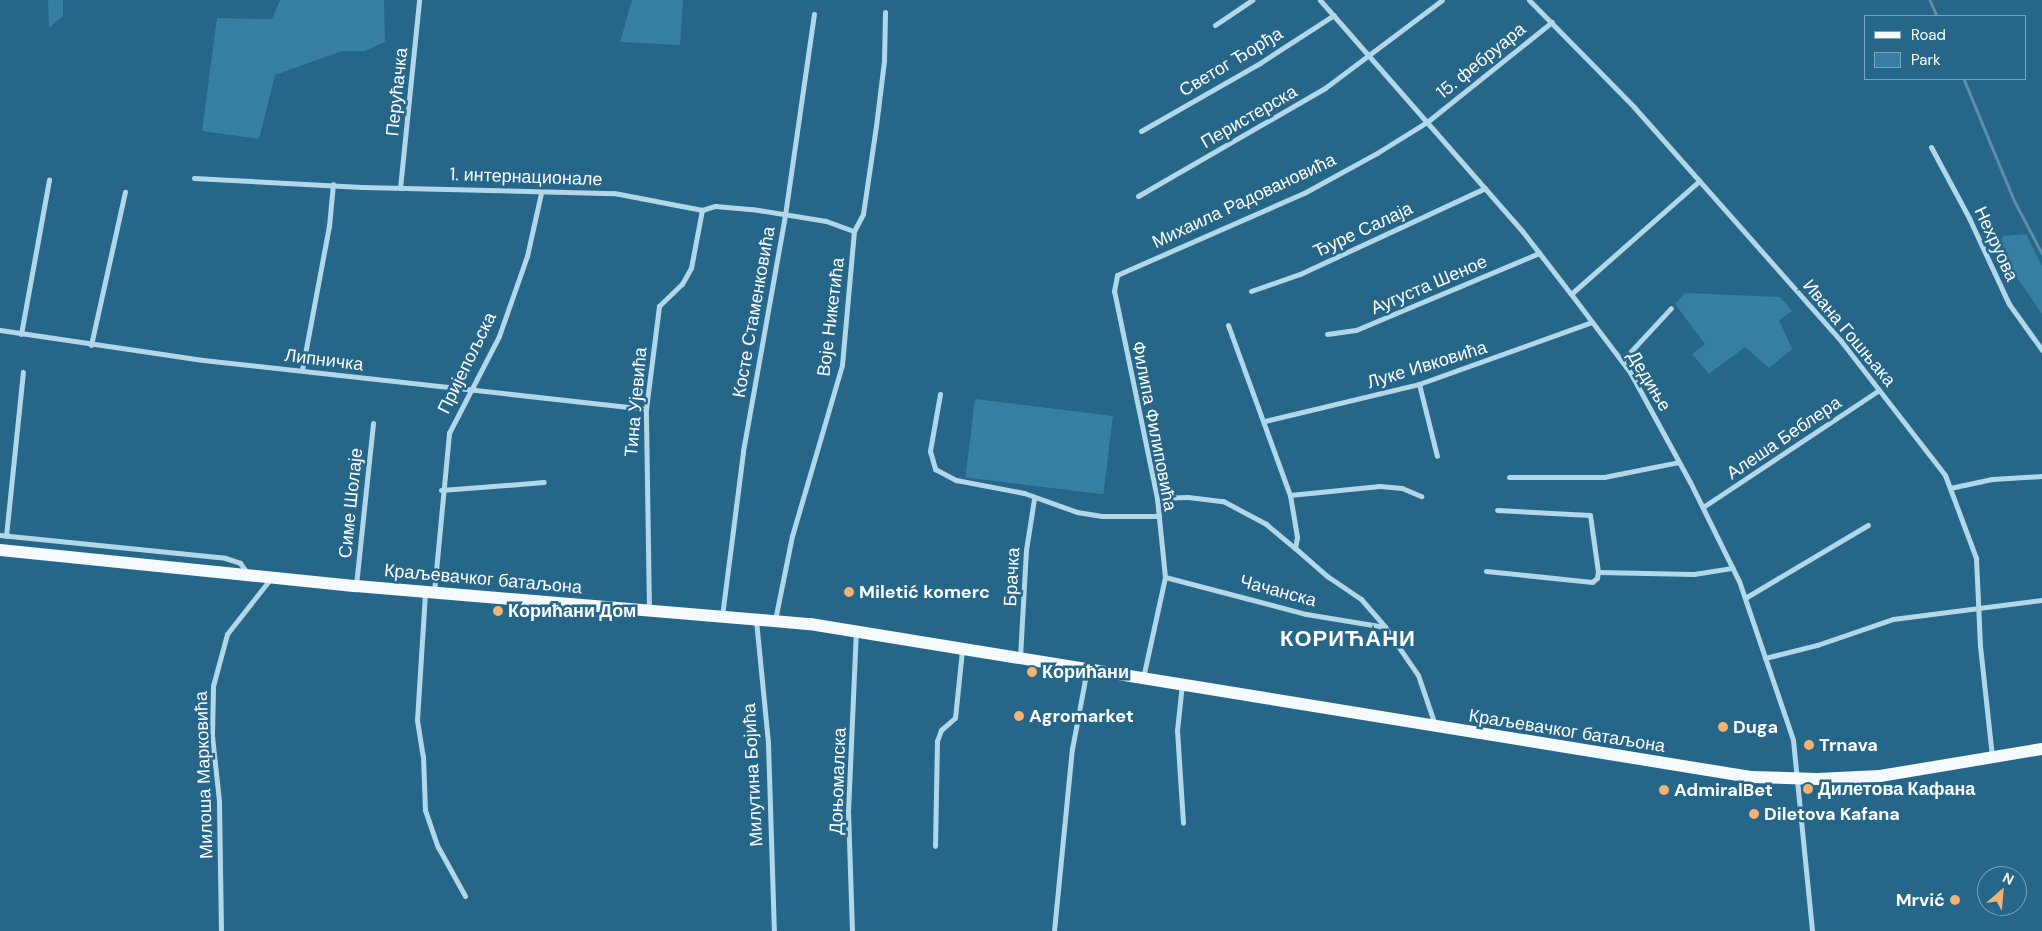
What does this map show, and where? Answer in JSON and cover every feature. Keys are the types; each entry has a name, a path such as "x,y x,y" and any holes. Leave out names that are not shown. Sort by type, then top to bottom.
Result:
{"main road":[{"name":"Краљевачког батаљона","path":"0,550 273,576 356,586 775,620 856,631 1711,772 1799,779 1880,776 2042,749"}],"street":[{"name":"Перућачка","path":"400,188 419,0"},
{"path":"1214,25 1252,0"},
{"name":"Дедиње","path":"1320,0 1485,188 1571,294 1622,361 1679,462 1733,568 1792,740 1799,779 1798,808 1812,931"},
{"path":"1370,56 1442,0"},
{"name":"Ивана Гошњака","path":"1529,0 1552,22 1699,181 1841,341 1945,475 1976,558 1978,607 1992,758"},
{"name":"Воје Никетића","path":"775,620 792,536 842,365 854,231 863,214 866,196 884,61 886,12"},
{"name":"Косте Стаменковића","path":"722,616 743,451 785,215 814,14"},
{"name":"Светог Ђорђа","path":"1140,131 1260,63 1334,15"},
{"name":"15. фебруара","path":"1427,122 1552,22"},
{"name":"Перистерска","path":"1138,196 1325,88 1370,56"},
{"name":"Михаила Радовановића","path":"1122,271 1304,193 1427,122"},
{"name":"Нехруова","path":"1931,147 1969,218 2009,304 2042,350"},
{"name":"1. интернационале","path":"194,178 400,188 476,188 541,193 614,193 702,210 715,206 826,221 854,231"},
{"path":"20,334 49,180"},
{"path":"1571,294 1699,181"},
{"path":"302,370 329,226 333,184"},
{"name":"Ђуре Салаја","path":"1251,291 1300,274 1485,188"},
{"path":"91,345 125,192"},
{"name":"Пријепољска","path":"465,896 438,847 425,810 423,756 417,720 441,490 449,433 468,391 499,336 527,256 541,193"},
{"name":"Тина Ујевића","path":"649,610 646,409 659,306 682,284 691,268 702,210"},
{"name":"Аугуста Шеное","path":"1327,334 1356,330 1539,253"},
{"name":"Филипа Филиповића","path":"1122,271 1114,281 1114,291 1157,498 1165,577 1143,678"},
{"path":"1622,361 1671,308"},
{"name":"Луке Ивковића","path":"1265,422 1419,384 1592,322"},
{"path":"1228,325 1265,422 1272,450 1290,494 1297,537 1295,548"},
{"name":"Липничка","path":"0,330 91,345 468,391 646,409"},
{"path":"23,372 3,535 225,558 240,563 248,574"},
{"path":"1419,384 1437,456"},
{"name":"Алеша Беблера","path":"1702,507 1879,390"},
{"path":"940,394 930,451 935,469 956,480 1024,493 1034,499 1102,516 1159,516"},
{"name":"Симе Шолаје","path":"356,586 373,423"},
{"path":"1509,477 1604,477 1679,462"},
{"path":"1950,488 1992,480 2042,476"},
{"path":"441,490 544,482"},
{"path":"1290,494 1380,486 1402,488 1421,496"},
{"path":"1157,498 1188,496 1223,501 1266,524 1361,599 1385,627 1418,675 1435,727"},
{"name":"Брачка","path":"1020,658 1026,550 1034,499"},
{"path":"1486,571 1592,582 1597,578 1598,572 1590,515 1496,510"},
{"path":"1744,598 1868,525"},
{"path":"1598,572 1694,574 1733,568"},
{"name":"Милоша Марковића","path":"221,931 219,801 212,735 214,686 227,634 273,576"},
{"name":"Чачанска","path":"1165,577 1306,614 1385,627"},
{"path":"1765,658 1816,645 1893,619 2042,600"},
{"name":"Милутина Бојића","path":"756,618 768,743 774,931"},
{"name":"Доњомалска","path":"852,931 848,812 856,631"},
{"path":"935,846 937,741 941,730 955,718 962,649"},
{"path":"1054,931 1072,749 1087,669"},
{"path":"1182,684 1177,730 1183,823"}],"green space":[{"path":"48,0 63,0 63,16 49,28"},
{"path":"280,0 384,0 385,42 365,51 342,51 275,75 259,139 202,131 217,18 272,19"},
{"path":"632,0 683,0 680,45 620,42"},
{"path":"2026,234 2042,266 2042,314 2016,276 2000,243 2003,236"},
{"path":"1685,293 1780,297 1792,311 1779,320 1792,349 1769,368 1745,347 1709,374 1692,354 1705,344 1675,304"},
{"path":"975,399 1113,416 1103,494 965,477"}],"waterway":[{"path":"1930,0 1937,15"},
{"path":"1964,80 2014,200 2042,253"}],"place":[{"name":"Miletić komerc","path":"849,592"},
{"name":"Корићани Дом","path":"498,611"},
{"name":"Корићани","path":"1032,672"},
{"name":"Agromarket","path":"1019,716"},
{"name":"Duga","path":"1723,727"},
{"name":"Trnava","path":"1809,745"},
{"name":"Дилетова Кафана","path":"1808,789"},
{"name":"AdmiralBet","path":"1664,790"},
{"name":"Diletova Kafana","path":"1754,814"},
{"name":"Mrvić","path":"1955,900"}],"district":[{"name":"КОРИЋАНИ","path":"1348,639"}]}
